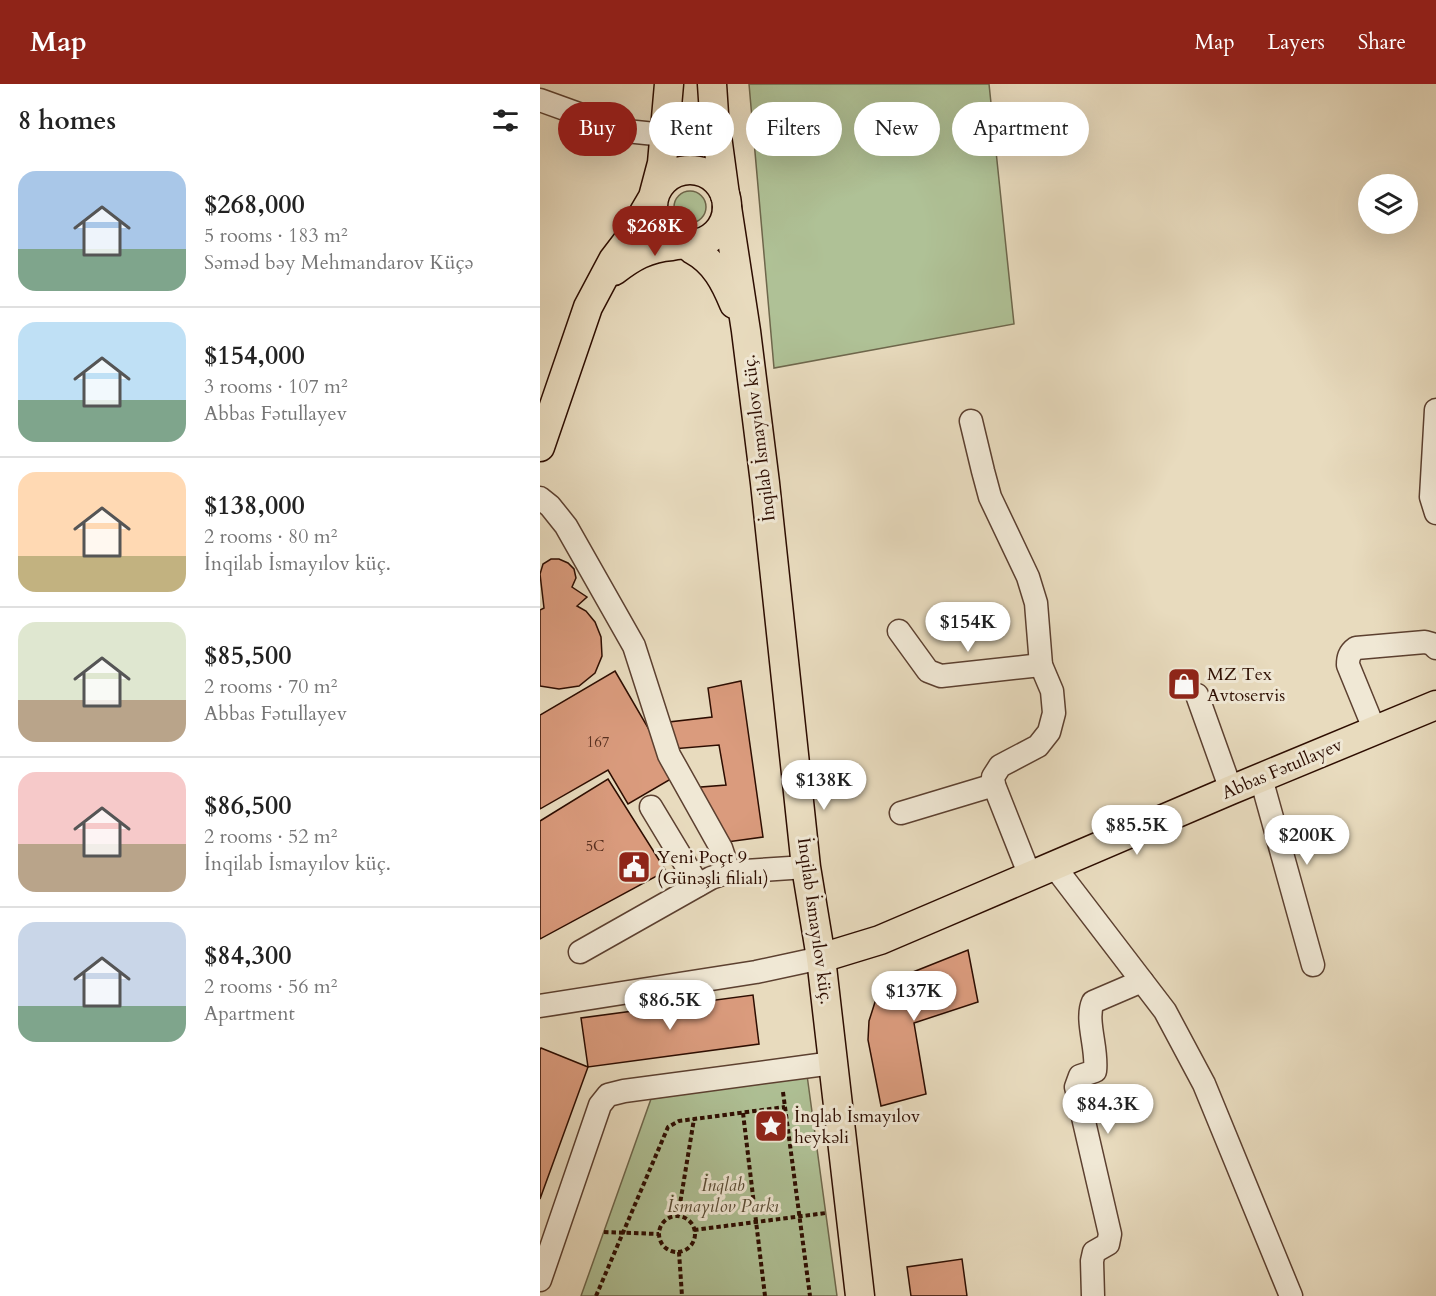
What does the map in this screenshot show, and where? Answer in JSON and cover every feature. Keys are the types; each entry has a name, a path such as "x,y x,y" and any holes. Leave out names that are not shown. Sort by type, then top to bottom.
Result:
{"main road":[{"path":"668,102 669,84"},
{"path":"712,84 714,114 746,331"},
{"path":"663,156 653,197 652,210 655,222 662,233 702,255 716,268 727,286 746,331"},
{"path":"540,447 588,307 601,281 613,260 638,225 658,186 666,177 689,169 711,176 720,185 726,201 725,220 719,231 710,239 698,244 661,246 646,251 630,258 601,281"},
{"name":"İnqilab İsmayılov küç.","path":"746,331 765,483 806,867 821,958 860,1296"},
{"name":"Abbas Fətullayev","path":"821,958 880,940 1436,705"}],"street":[{"path":"540,100 626,131 649,133"},
{"path":"1436,410 1431,497 1436,513"},
{"path":"971,421 990,497 1028,577 1036,603 1041,666 1052,691 1054,713 1049,732 1038,746 1000,766 993,777 994,785 1042,871 1142,981 1165,1011 1204,1084 1291,1296"},
{"path":"540,498 550,506 566,526 634,646 669,755 721,848 729,872"},
{"path":"898,631 928,671 941,676 1041,666"},
{"path":"1375,731 1348,666 1348,658 1352,651 1356,648 1425,642 1436,648"},
{"path":"1197,695 1231,790"},
{"path":"1261,778 1313,965"},
{"path":"901,813 994,785"},
{"path":"651,807 698,885"},
{"path":"580,952 711,878 729,872 806,867"},
{"path":"540,1006 756,972 821,958"},
{"path":"1093,1296 1094,1252 1108,1244 1110,1234 1076,1087 1080,1076 1095,1071 1097,1060 1090,1010 1093,1002 1142,981"},
{"path":"540,1280 600,1105 608,1095 833,1063"}],"path":[{"path":"782,1089 810,1296"},
{"path":"596,1296 668,1127 679,1121 785,1107"},
{"path":"743,1113 765,1296"},
{"path":"678,1216 694,1119"},
{"path":"694,1230 826,1213"},
{"path":"678,1216 686,1218 694,1230 695,1237 692,1244 679,1252 665,1248 659,1234 664,1221 678,1216"},
{"path":"604,1232 659,1234"},
{"path":"679,1252 682,1296"}],"green space":[{"path":"749,84 989,84 991,102 952,102 952,156 996,156 1014,324 774,368 755,156 842,156 842,102 751,102"},
{"path":"690,191 701,196 706,207 701,218 690,223 679,218 674,207 679,196"},
{"name":"İnqlab İsmayılov Parkı","path":"807,1075 837,1296 581,1296 651,1099"}],"building":[{"path":"551,559 559,559 574,569 576,578 572,587 587,597 577,606 586,611 595,622 601,637 602,656 595,673 579,686 559,689 540,686 540,610 544,608 540,574 543,564"},
{"path":"615,671 676,776 628,804 608,770 540,809 540,715"},
{"path":"741,681 763,837 727,842 689,788 726,785 719,745 672,749 669,722 712,717 708,688"},
{"path":"608,779 666,871 540,939 540,821"},
{"path":"968,950 978,1002 914,1023 926,1094 881,1106 868,1040 869,1021 876,999 893,980"},
{"path":"753,995 759,1044 588,1067 581,1018"},
{"path":"541,1048 588,1067 540,1199 540,1050"},
{"path":"962,1259 967,1296 911,1296 907,1267"}],"place":[{"name":"MZ Tex Avtoservis","path":"1184,684"},
{"name":"Yeni Poçt 9 (Günəşli filialı)","path":"634,867"},
{"name":"İnqlab İsmayılov heykəli","path":"771,1126"}]}
